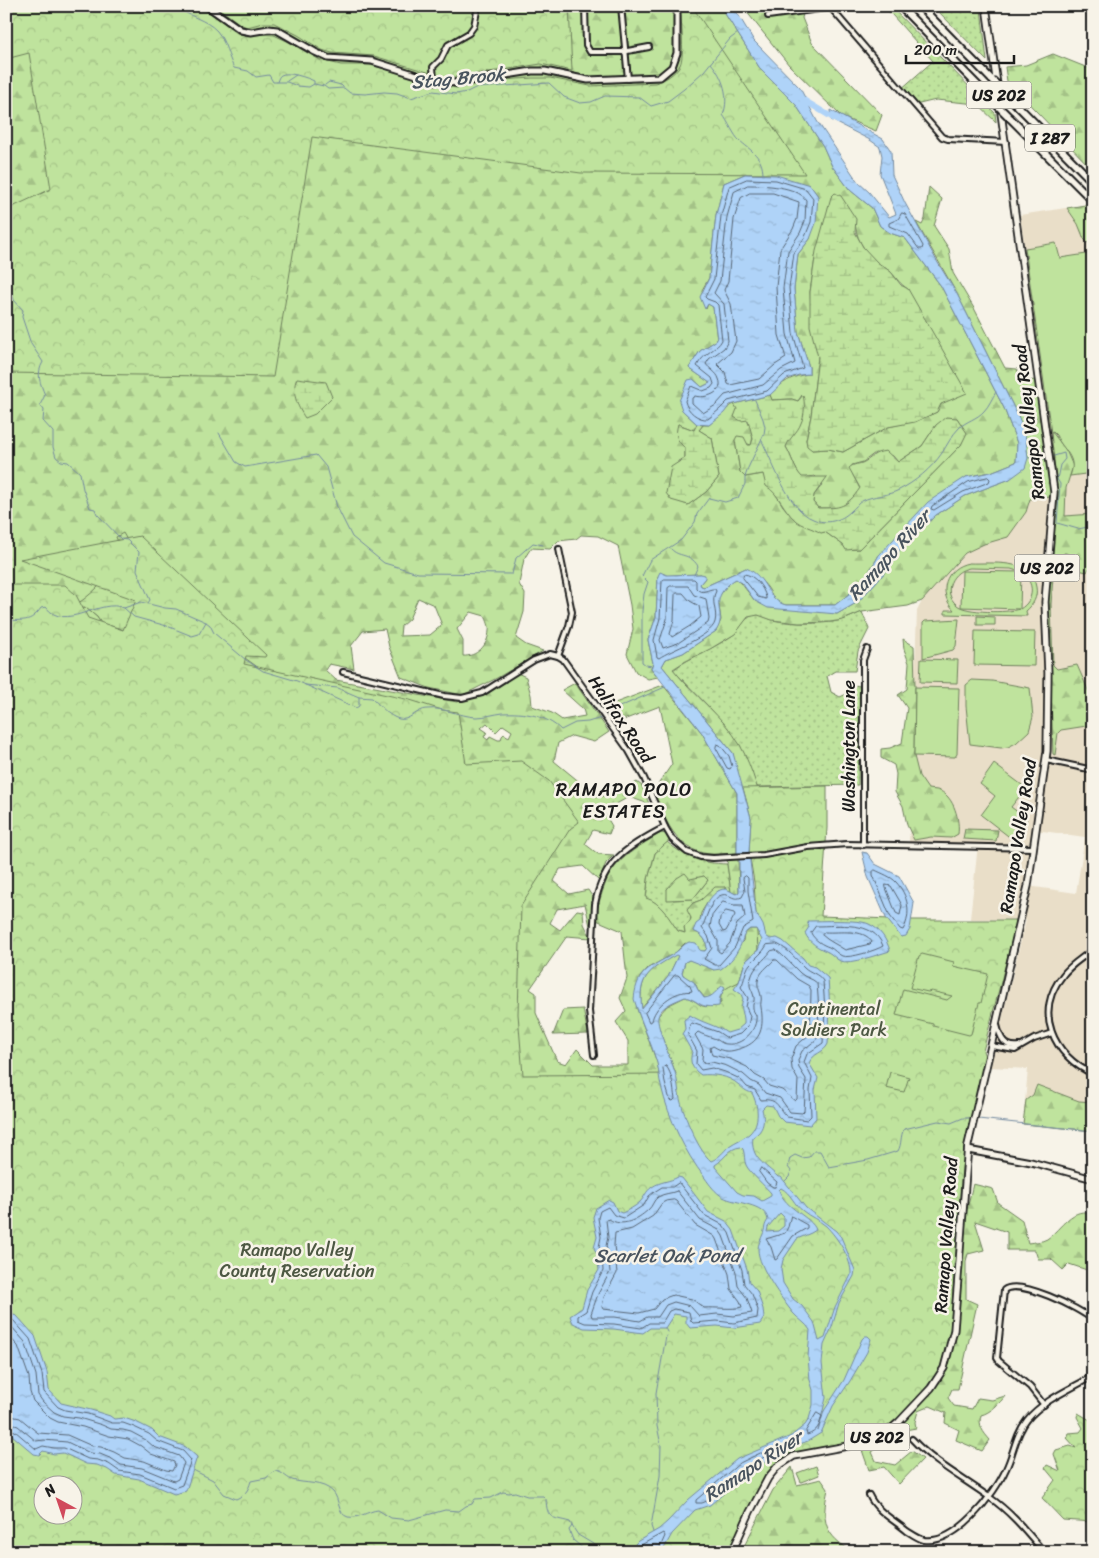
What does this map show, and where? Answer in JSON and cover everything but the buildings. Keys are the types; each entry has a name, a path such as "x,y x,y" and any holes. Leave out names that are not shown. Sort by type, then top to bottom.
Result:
{"highway":[{"name":"I 287","path":"900,6 1093,201"},
{"name":"I 287","path":"920,6 1093,182"}],"main road":[{"name":"Ramapo Valley Road","path":"732,1552 768,1478 779,1465 799,1454 849,1447 867,1441 882,1434 899,1422 931,1388 940,1375 954,1330 968,1150 1018,931 1046,760 1048,673 1045,602 1054,492 986,6"}],"street":[{"path":"207,6 241,30 251,32 269,29 277,30 328,58 372,61 446,82 463,82 532,70 588,80 660,77 672,67 676,58 678,49 677,6"},
{"path":"434,80 433,67 441,59 448,45 474,26 478,6"},
{"path":"585,6 586,45 588,50 594,53 649,47"},
{"path":"628,79 621,7 640,6"},
{"path":"768,16 841,6"},
{"path":"830,7 942,137 948,140 1006,142"},
{"path":"343,672 444,696 462,698 482,693 534,660 546,655 558,656 572,612 559,549"},
{"name":"Washington Lane","path":"863,845 863,660 867,649"},
{"name":"Halifax Road","path":"558,656 563,659 624,744 640,771 665,828 676,844 694,855 708,858 735,857 808,847 847,844 1033,848"},
{"path":"1046,760 1093,770"},
{"path":"594,1055 589,1011 594,912 599,888 606,872 623,852 638,841 665,828"},
{"path":"1093,949 1063,974 1053,991 1049,1010 1052,1032 1058,1047 1068,1058 1093,1074"},
{"path":"996,1022 1004,1042 1012,1047 1024,1045"},
{"path":"991,1046 1015,1050 1040,1036 1052,1032"},
{"path":"968,1150 1044,1165 1093,1179"},
{"path":"1044,1405 1030,1387 998,1361 1004,1290 1013,1286 1033,1290 1074,1307 1093,1320"},
{"path":"869,1495 877,1508 914,1536 930,1540 942,1537 973,1517 989,1496 1006,1470 1016,1438 1032,1414 1093,1376"},
{"path":"912,1438 930,1456 989,1496 1013,1517 1044,1552"}],"shaded area":[{"path":"1085,205 1093,212 1093,1131 1023,1124 1028,1069 990,1067 1026,920 970,919 978,844 909,843 917,611 922,601 1024,488 1057,486 1020,215","holes":["1036,830 1085,837 1076,893 1028,886"]}],"green space":[{"path":"6,6 720,6 761,70 796,105 823,146 832,166 850,190 872,208 880,226 890,233 905,238 941,286 1004,408 1017,443 1016,462 991,472 966,477 879,555 863,583 835,605 781,604 767,587 746,568 704,587 700,584 705,578 701,574 658,576 656,617 648,640 653,663 651,668 658,677 648,679 636,672 627,654 633,629 618,546 598,536 581,535 576,539 558,541 550,549 531,548 524,559 519,584 525,594 524,612 516,638 526,645 543,651 497,678 463,695 429,688 401,677 389,647 385,629 363,631 351,646 354,669 329,664 325,670 336,680 457,702 488,693 515,672 526,677 532,706 552,713 562,720 585,716 583,709 562,690 575,683 609,732 594,742 572,736 558,743 554,761 598,797 618,793 637,782 642,786 649,804 629,797 603,811 612,826 609,834 593,830 585,844 598,854 614,855 606,863 599,881 583,866 560,869 554,881 569,894 588,890 595,901 590,926 585,904 557,909 550,923 560,930 577,910 583,911 584,924 591,938 567,936 530,989 536,993 536,1013 557,1061 566,1064 577,1049 593,1065 628,1065 628,1041 616,1022 626,1011 620,998 627,978 622,931 594,919 606,882 616,866 637,848 661,833 666,834 671,839 655,853 648,879 646,898 661,907 678,931 685,933 684,927 690,922 691,918 687,910 693,903 701,900 715,887 725,887 725,889 718,891 707,903 701,913 700,921 693,931 705,939 707,948 705,951 700,951 685,943 675,953 648,968 640,977 637,1009 658,1065 660,1085 714,1190 82,1513 82,1476 32,1476 32,1526 57,1526 6,1552 76,610 86,608 101,623 246,660 124,556 111,574 85,600 69,609 6,604","holes":["745,174 810,185 818,196 810,239 798,254 794,289 798,332 809,367 809,374 788,380 770,395 772,400 791,399 798,401 802,395 786,447 802,478 815,476 823,484 814,495 813,502 818,508 840,508 855,496 860,489 853,475 852,465 863,462 875,453 893,456 898,462 922,446 936,425 957,418 966,433 961,445 859,549 846,549 825,532 796,521 783,506 763,474 745,477 740,472 735,440 751,445 752,434 749,423 734,404 709,425 703,425 699,430 712,438 719,477 706,492 688,505 680,502 678,461 685,458 685,448 678,424 694,430 697,424 682,410 693,379 702,387 710,383 689,368 700,351 717,340 713,307 708,304 706,309 702,290 709,278 716,215 724,183","855,219 856,232 864,249 908,289 941,404 937,412 915,421 888,427 843,452 828,449 812,450 806,440 811,416 818,357 810,292 815,258 821,235","418,598 434,605 442,625 430,635 400,636 401,626 409,619","471,612 485,616 489,629 488,636 481,650 472,655 463,656 463,641 457,629","487,723 496,732 503,725 512,731 509,737 504,734 501,740 490,736 488,740 484,737 487,732 481,728"]},
{"path":"6,6 203,6 237,33 247,36 258,34 274,35 320,60 341,65 370,65 456,88 503,80 532,78 550,78 590,86 659,82 673,74 680,65 682,28 680,6 692,6 805,174 581,173 312,137 273,377 6,373 6,210 51,189 29,53 6,59"},
{"path":"216,6 569,6 572,71 541,64 457,77 444,77 374,56 332,53 322,50 274,23 263,23 247,27"},
{"path":"742,6 805,6 802,18 812,43 882,115 876,131 842,117 789,65"},
{"path":"884,6 890,6 995,113 996,122 977,104 936,100 915,105 900,90 933,61"},
{"path":"933,6 981,9 987,61"},
{"path":"1053,54 1093,70 1093,170 1007,81 1005,67 1026,65"},
{"path":"929,187 942,199 934,226 949,249 953,273 975,310 1005,368 1017,369 1021,382 1035,380 1051,497 1030,499 1026,512 1008,537 984,544 965,553 922,601 908,606 862,612 843,620 830,622 799,623 772,620 758,615 748,617 735,634 673,669 726,725 740,745 749,764 769,826 749,852 733,753 662,666 666,659 683,653 716,631 721,620 718,598 728,584 736,579 755,601 837,614 858,602 888,569 901,548 936,515 965,496 1010,479 1026,439 1019,418 957,294 916,222 922,225 925,219"},
{"path":"835,193 841,196 856,219 855,232 863,247 877,262 891,272 901,285 908,289 967,393 941,404 937,412 915,422 888,427 843,452 828,449 812,450 807,446 806,440 811,416 818,357 810,326 810,292 816,251 831,197"},
{"path":"1085,205 1093,212 1093,252 1067,208"},
{"path":"1056,243 1060,258 1093,253 1093,473 1070,476 1072,464 1069,454 1056,435 1053,432 1051,433 1025,248"},
{"path":"297,378 326,382 332,397 315,414 305,418 295,394"},
{"path":"770,395 772,400 792,399 798,401 803,395 804,409 802,420 786,447 802,477 827,477 814,495 813,502 818,508 842,506 855,495 860,488 849,468 851,466 860,464 876,454 886,451 898,462 922,446 936,425 946,417 957,418 967,433 961,445 859,549 846,550 843,545 825,532 821,533 795,520 774,493 766,486 763,474 745,477 740,472 735,440 737,436 744,437 748,445 751,445 753,439 748,420 741,421 734,417 737,409 734,404"},
{"path":"678,424 694,430 697,424 703,425 699,430 712,438 719,477 706,492 688,505 671,500 666,493 671,467 685,458 685,448 677,437"},
{"path":"1052,432 1066,450 1073,466 1066,488 1065,516 1093,514 1093,568 1089,568 1087,572 1078,570 1079,561 1064,553 1058,562 1053,577 1051,604 1053,665 1057,669 1077,665 1088,690 1093,696 1093,725 1061,730 1058,733 1055,755 1053,754 1048,604 1058,496"},
{"path":"123,533 127,540 238,653 263,671 101,623 86,608 69,609 100,586 124,556 116,537"},
{"name":"Ramapo Valley County Reservation","path":"140,536 266,655 265,657 246,656 244,664 410,700 442,710 458,712 466,764 521,761 549,781 579,822 570,829 521,906 518,1014 523,1075 676,1074 660,1032 657,1022 658,1016 667,1006 685,997 708,1007 721,1003 723,992 728,987 739,982 745,962 758,950 754,882 749,852 751,818 743,788 827,786 827,828 821,916 912,920 1017,920 983,1051 985,1056 962,1167 950,1334 940,1369 914,1403 892,1424 866,1437 813,1452 779,1465 751,1509 736,1552 6,1552 6,585 65,585 76,595 88,618 123,630 136,600 20,559"},
{"path":"969,563 999,563 1019,566 1027,571 1033,577 1036,594 1031,606 1026,611 1027,616 945,614 945,610 954,610 946,596 945,589 949,575 961,565","holes":["970,568 1011,569 1021,572 962,571","962,571 961,607 1019,609 1006,611 969,610 962,608 957,605 952,600 949,588 954,577","1021,572 1026,576 1031,586 1031,596 1020,609"]},
{"path":"862,612 869,629 858,651 855,671 835,671 827,676 831,692 840,697 849,693 853,685 860,686 858,785 757,787 740,745 711,709 673,670 733,635 746,619 754,615 780,621 820,623 838,621"},
{"path":"977,616 995,617 995,625 977,625"},
{"path":"959,619 956,646 953,650 923,658 923,623 925,621"},
{"path":"975,631 1035,632 1034,666 974,665"},
{"path":"903,639 914,646 914,756 919,776 928,789 937,790 945,794 955,810 958,834 951,838 931,837 914,840 907,825 903,806 895,792 896,774 894,765 881,758 881,749 890,748 902,743 907,708 898,695 907,689 909,663"},
{"path":"921,659 958,660 957,683 920,682"},
{"path":"972,680 992,681 1030,688 1033,717 1029,731 1016,743 1001,748 970,744 966,685"},
{"path":"663,685 702,733 737,793 737,853 709,854 697,851 680,839 667,822 653,792 672,764 660,706 618,722 599,709"},
{"path":"915,687 959,688 957,754 955,757 914,756"},
{"path":"994,764 1026,788 1011,807 1027,819 1012,839 981,815 995,796 980,784"},
{"path":"965,829 998,830 996,841 963,839"},
{"path":"667,842 695,859 709,863 727,864 731,892 725,889 725,887 693,903 690,922 685,933 678,931 656,903 646,899 648,879 655,853","holes":["704,876 708,880 693,899 673,900 667,889 673,885"]},
{"path":"738,858 739,892 736,894 731,892 727,864 728,859"},
{"path":"685,873 690,879 704,876 708,880 693,899 667,900 667,889 677,878"},
{"path":"750,929 756,929 760,933 758,950 745,962 739,982 677,1078 660,1032 708,1007 719,988 713,995 705,998 696,985 683,975 685,962 693,961 714,970 743,941 744,934"},
{"path":"676,954 678,956 668,977 641,1009 644,981 653,970"},
{"path":"922,954 954,962 953,966 988,974 971,1034 933,1026 933,1024 896,1015 903,989 947,1000 952,996 910,988 919,956"},
{"path":"583,1009 588,1034 553,1035 563,1010"},
{"path":"890,1072 909,1077 904,1092 886,1088"},
{"path":"1037,1085 1079,1101 1093,1102 1093,1131 1023,1124 1026,1100 1033,1095"},
{"path":"973,1184 993,1189 998,1203 1022,1220 1028,1243 1047,1239 1073,1215 1086,1212 1093,1214 1093,1272 1069,1264 1063,1270 1051,1259 1038,1259 1035,1250 1007,1250 1007,1232 975,1221 984,1250 968,1254 966,1261 966,1299 977,1304 958,1389 952,1389 948,1398 954,1406 972,1409 978,1398 992,1400 1005,1396 988,1412 981,1415 982,1429 990,1440 982,1451 956,1440 959,1430 945,1423 946,1413 930,1406 918,1411 915,1422 916,1428 905,1430 897,1426 941,1380 946,1368 956,1324 964,1221"},
{"path":"1078,1413 1090,1420 1093,1417 1093,1522 1063,1520 1042,1498 1055,1480 1045,1468 1047,1465 1060,1471 1054,1454 1056,1450 1070,1446 1076,1448 1067,1438 1069,1433 1080,1432 1083,1428 1077,1417"},
{"path":"892,1438 872,1452 876,1461 895,1465 912,1451 923,1459 899,1484 884,1467 869,1470 862,1450"},
{"path":"816,1466 819,1475 801,1482 797,1473"},
{"path":"792,1467 797,1485 821,1479 828,1489 825,1519 830,1533 843,1546 853,1552 741,1552 773,1490"}],"water":[{"path":"720,6 733,6 754,41 800,88 817,121 858,182 869,192 889,217 896,214 880,174 882,156 880,147 831,120 830,110 883,139 891,151 892,175 905,203 957,294 1019,418 1026,439 1028,458 1025,468 1010,479 965,496 936,515 901,548 888,569 858,602 837,614 768,608 755,601 742,583 736,579 727,586 719,598 720,619 716,631 683,653 666,659 662,666 733,753 751,818 749,852 756,913 763,925 766,936 770,939 777,938 783,941 803,958 808,965 815,967 828,978 830,1010 828,1044 809,1063 818,1078 815,1090 816,1118 810,1125 784,1122 778,1116 773,1106 766,1105 762,1109 763,1125 753,1137 754,1150 759,1160 778,1177 781,1177 806,1208 836,1231 841,1237 855,1270 854,1276 839,1303 824,1345 822,1363 826,1398 818,1431 824,1411 844,1380 862,1339 868,1336 871,1339 867,1352 833,1406 821,1433 808,1441 775,1455 742,1478 710,1505 695,1510 672,1534 662,1552 635,1552 635,1544 638,1541 659,1529 688,1500 737,1459 791,1436 805,1425 813,1405 813,1390 808,1357 810,1330 793,1313 777,1291 766,1273 759,1256 758,1245 768,1220 766,1214 756,1207 720,1195 690,1157 668,1110 655,1055 634,999 639,980 648,969 689,942 696,943 700,950 705,951 707,948 704,939 693,931 696,924 700,921 708,901 720,890 726,889 736,894 739,892 737,793 702,733 651,668 653,663 648,640 656,617 658,576 660,572 667,575 701,574 705,575 700,584 704,587 746,568 759,577 774,598 786,605 835,605 863,583 879,555 928,502 966,477 991,472 1016,462 1017,443 1004,408 941,286 905,238 890,233 880,226 872,208 850,190 832,166 823,146 796,105 761,70","holes":["756,929 762,940 758,950 745,962 739,982 734,989 741,994 743,999 744,1024 737,1030 727,1033 690,1015 684,1020 685,1029 682,1034 692,1052 691,1062 695,1070 701,1075 720,1076 735,1082 752,1093 757,1108 757,1119 753,1130 729,1146 719,1157 711,1161 701,1149 685,1114 676,1075 662,1036 658,1017 665,1007 685,997 703,1006 719,1006 724,986 714,994 704,998 694,982 683,975 685,962 689,960 714,970 721,969 735,956 747,931","676,955 678,956 668,977 642,1009 641,998 644,981 659,965","741,1147 743,1149 745,1163 771,1193 771,1196 762,1201 754,1196 743,1195 737,1192 715,1167 733,1149","781,1188 800,1208 826,1226 839,1242 851,1269 851,1275 835,1307 825,1338 819,1341 814,1322 802,1306 793,1299 783,1283 781,1269 783,1260 797,1239 816,1230 814,1225 792,1208 782,1197 779,1190","780,1213 784,1217 784,1226 778,1231 767,1232 768,1227"]},
{"path":"745,174 776,175 810,185 818,196 816,223 810,239 798,254 794,289 798,332 809,367 809,374 787,379 770,395 730,405 724,413 709,425 697,424 682,410 679,401 688,380 693,379 702,387 710,383 689,368 700,351 717,340 713,307 708,304 705,309 700,297 709,278 716,215 724,183"},
{"path":"862,852 867,853 875,864 899,876 914,903 910,929 906,936 901,937 886,918 868,877"},
{"path":"807,921 864,922 882,935 890,951 850,962 840,961 809,940 805,933 809,927"},
{"name":"Scarlet Oak Pond","path":"678,1177 682,1178 708,1212 726,1221 733,1230 747,1269 749,1282 757,1291 763,1309 764,1318 760,1324 734,1328 717,1326 690,1328 686,1323 686,1316 674,1314 665,1328 650,1328 643,1333 614,1329 584,1328 573,1323 570,1316 582,1308 587,1290 599,1270 597,1254 594,1248 597,1237 593,1217 596,1208 609,1200 613,1202 617,1211 622,1213 638,1204 652,1187"},
{"path":"6,1313 17,1316 35,1336 47,1372 49,1390 61,1403 91,1410 114,1419 124,1418 136,1422 152,1430 159,1437 186,1447 197,1457 186,1491 174,1494 139,1479 116,1475 97,1465 86,1464 63,1453 54,1454 43,1451 39,1455 34,1454 12,1435 6,1433"}],"waterway":[{"name":"Stag Brook","path":"176,6 213,27 223,40 234,68 248,71 256,77 269,75 273,82 287,82 297,86 309,87 314,84 328,89 344,88 350,93 397,93 411,98 433,91 456,94 475,88 549,83 564,97 580,103 591,102 605,96 639,97 651,106 668,101 684,89 704,71 730,39 738,33"},
{"path":"711,63 719,74 724,88 726,101 723,115 737,138 759,158 763,175"},
{"path":"277,82 280,75 288,74 298,75 314,81 314,84"},
{"path":"287,81 296,75"},
{"path":"325,85 329,82 343,87"},
{"name":"Ramapo River","path":"802,99 838,121"},
{"path":"6,292 12,293 14,300 23,310 22,317 31,344 43,362 39,375 45,395 40,405 44,410 43,421 53,432 53,447 56,457 61,461 68,462 80,473 83,489 90,508 95,509 97,514 121,539 127,540 139,552 137,570 150,600 148,603"},
{"path":"762,441 783,485 796,506 804,514 818,521 838,520 862,501 895,492 917,479 938,459 959,428 984,411 996,392"},
{"path":"652,666 642,662 642,611 648,582 642,576 650,560 681,540 695,522 697,514 709,498 725,502 738,498 745,484 748,468 764,434 763,419 755,400"},
{"path":"219,433 236,462 245,467 316,455 326,467 337,507 352,537 384,563 418,573 512,574 516,558 533,543 543,545"},
{"path":"1054,456 1064,453 1065,459 1060,465 1057,479 1060,484 1057,523 1078,529 1093,526"},
{"path":"1028,457 1035,462 1046,458"},
{"path":"671,549 695,562 698,566 694,575"},
{"path":"6,621 30,619 41,608 46,607 54,614 63,617 104,607 115,606 124,608 141,602 176,609 206,622 214,633 246,660 263,671 297,681 356,708 359,706 359,697"},
{"path":"124,608 134,617 167,626 192,636 199,634 206,622"},
{"path":"305,685 338,688 359,697 372,698 388,713 399,719 406,719 427,709 439,709 476,717 519,713 542,718 561,730 575,723 601,718 615,709 665,687"},
{"path":"785,1181 791,1171 788,1167 790,1158 795,1155 802,1158 809,1157 814,1151 820,1151 829,1167 868,1160 898,1151 904,1129 938,1121 951,1123 963,1118 971,1118"},
{"path":"978,1119 1093,1131"},
{"path":"665,1328 667,1332"},
{"path":"653,1532 651,1526 660,1476 661,1445 657,1426 656,1393 666,1336"},
{"path":"193,1470 213,1480 224,1494 236,1499 246,1492 251,1481 266,1478 275,1471 282,1473 292,1480 319,1484 333,1492 340,1510 348,1517 359,1516 378,1510 391,1518 409,1520 445,1510 459,1511 472,1504 475,1499 491,1498 503,1492 515,1492 527,1496 543,1496 546,1499 549,1514 555,1518 570,1522 572,1526 569,1530 573,1540 586,1551 603,1548 606,1552"},
{"path":"572,1526 578,1535 598,1547"}],"district":[{"name":"RAMAPO POLO ESTATES","path":"624,800"}],"park label":[{"name":"Continental Soldiers Park","path":"834,1019"}]}
